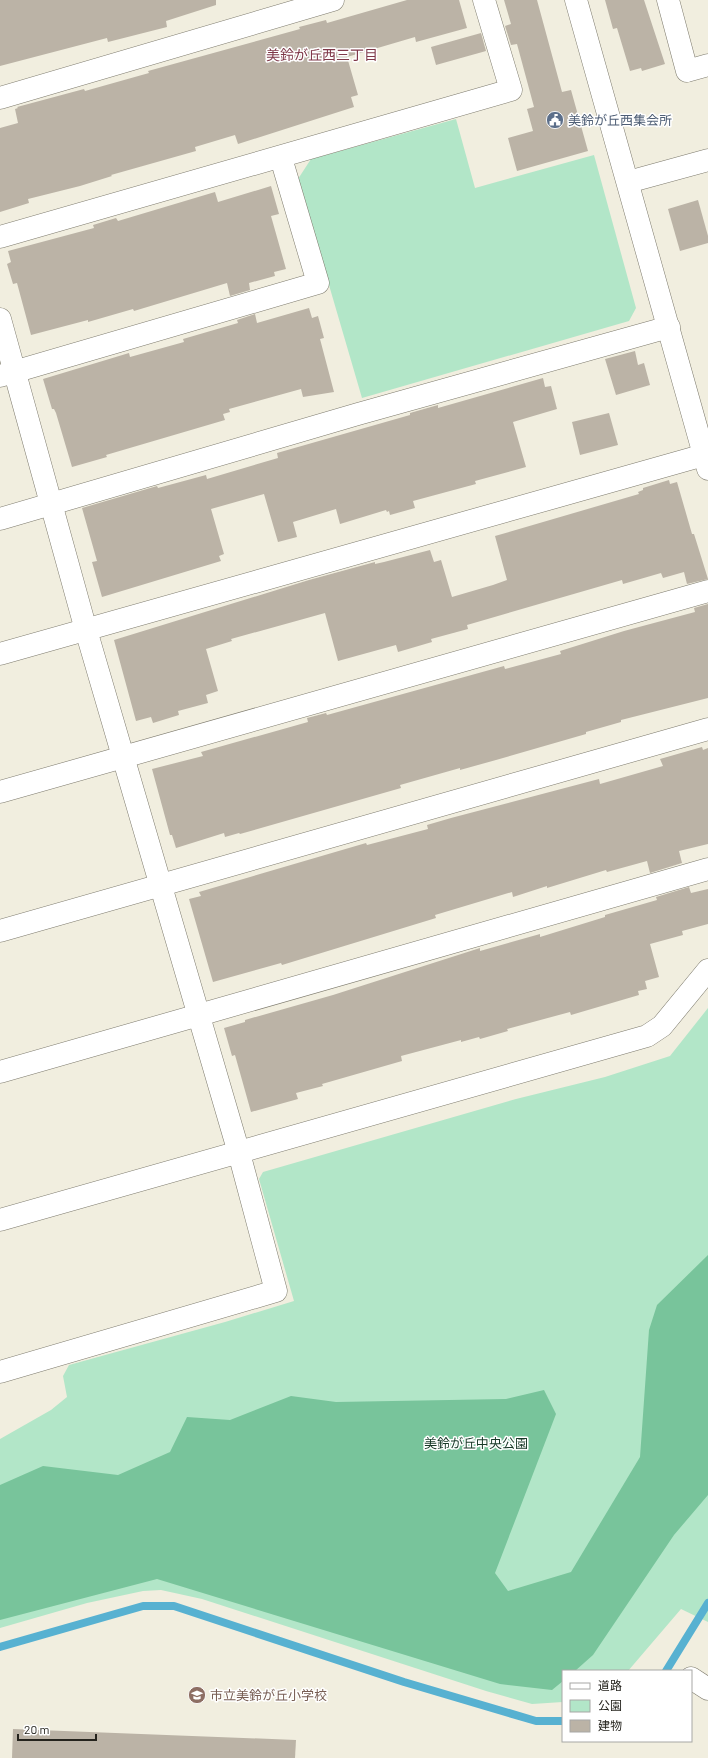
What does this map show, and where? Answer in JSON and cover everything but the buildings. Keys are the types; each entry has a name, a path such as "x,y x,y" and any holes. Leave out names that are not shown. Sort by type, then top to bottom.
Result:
{"street":[{"path":"0,98 333,0"},
{"path":"0,238 281,158 511,90 484,0"},
{"path":"0,654 706,462 576,0"},
{"path":"668,0 687,71 708,65"},
{"path":"8,374 318,283 281,158"},
{"path":"628,182 708,160"},
{"path":"0,319 8,374 52,505 86,630 239,1153 276,1291 0,1372"},
{"path":"0,519 365,412 669,327"},
{"path":"0,792 708,591"},
{"path":"0,931 708,729"},
{"path":"0,1072 708,869"},
{"path":"0,1220 647,1036 662,1026 708,970"},
{"path":"692,1679 708,1688"}],"green space":[{"path":"456,119 475,188 594,155 636,308 629,321 362,398 298,179 311,159"},
{"name":"美鈴が丘中央公園","path":"708,1008 708,1622 681,1609 629,1670 562,1670 562,1702 532,1704 486,1691 202,1599 161,1590 143,1591 87,1603 0,1628 0,1439 51,1410 67,1397 63,1376 69,1365 225,1322 294,1301 259,1179 263,1172 516,1099 605,1077 670,1056"},
{"path":"708,1255 708,1495 674,1535 593,1655 576,1670 562,1670 562,1682 552,1690 500,1684 157,1579 0,1620 0,1485 43,1466 118,1475 170,1452 187,1417 230,1420 291,1396 336,1402 506,1399 544,1390 556,1414 495,1573 508,1591 571,1572 640,1457 649,1330 657,1305"}],"waterway":[{"path":"667,1670 708,1603"},
{"path":"0,1647 143,1606 174,1606 404,1682 536,1721 562,1721"}],"place":[{"name":"美鈴が丘西集会所","path":"555,120"},
{"name":"市立美鈴が丘小学校","path":"197,1695"}],"district":[{"name":"美鈴が丘西三丁目","path":"322,54"}]}
